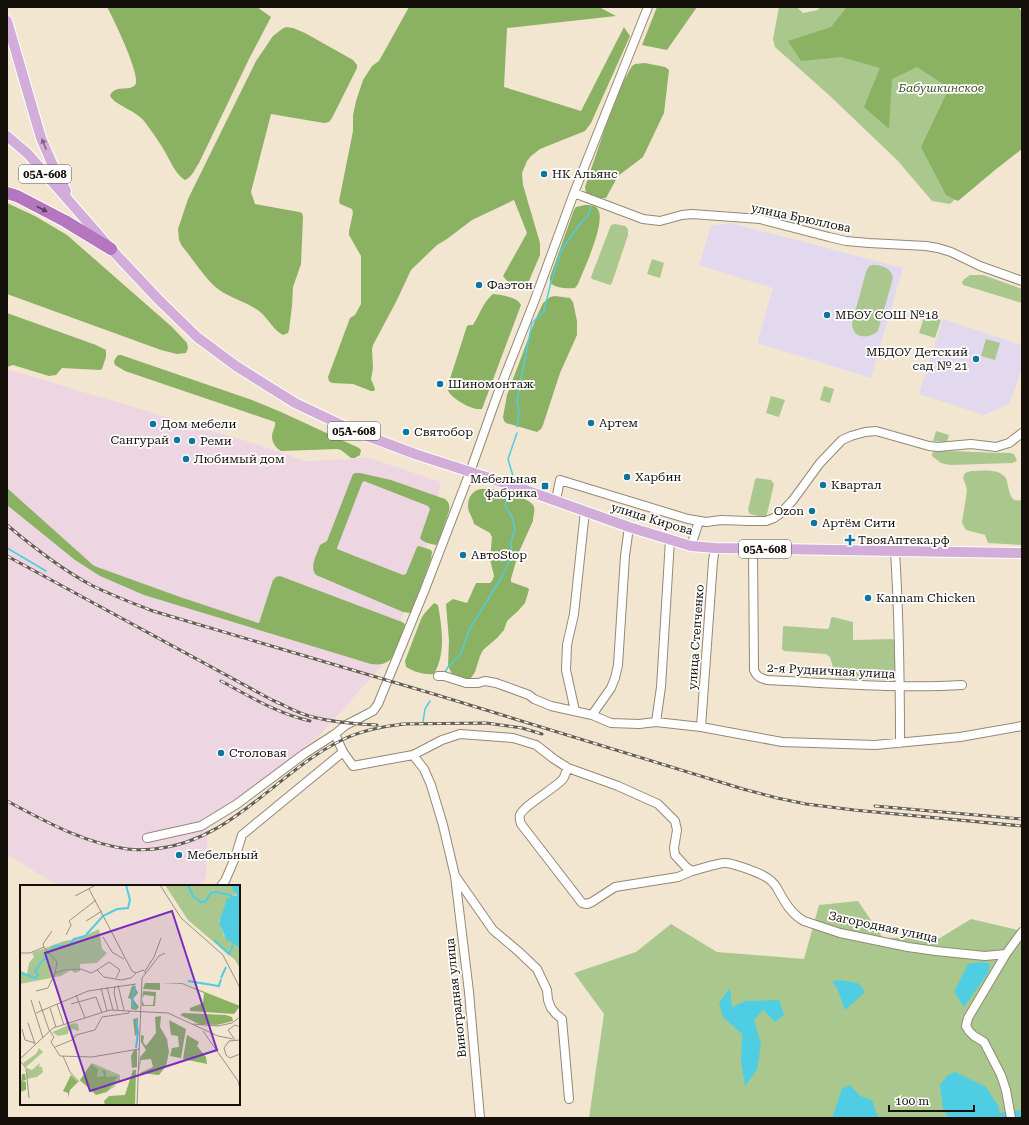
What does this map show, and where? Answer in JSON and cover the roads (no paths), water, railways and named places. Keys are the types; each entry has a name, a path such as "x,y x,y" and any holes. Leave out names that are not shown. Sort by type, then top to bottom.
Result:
{"highway":[{"path":"7,193 17,196 65,221 111,249"}],"main road":[{"path":"7,21 41,138 57,175 81,215"},
{"name":"05А-608","path":"7,136 28,154 111,249"},
{"name":"улица Кирова","path":"111,249 158,299 197,336 236,366 295,402 354,431 415,454 518,487 629,527 691,546 715,548 1022,553"}],"street":[{"path":"147,838 201,826 237,804 304,754 336,734 346,725 373,711 378,704 413,620 574,193 648,7"},
{"name":"улица Брюллова","path":"574,193 655,221 682,214 752,218 846,241 922,245 938,248 951,252 980,266 1022,281"},
{"path":"556,500 560,480 688,519 706,522 721,520 766,521 781,513 793,500 820,463 842,440 851,436 864,432 876,431 929,446 971,444 996,447 1009,443 1022,433"},
{"path":"575,711 566,670 567,646 574,614 585,512"},
{"path":"691,546 699,521"},
{"path":"592,715 611,688 618,665 625,556 629,527"},
{"path":"656,722 661,687 670,540"},
{"name":"улица Степченко","path":"702,727 715,548"},
{"name":"2-я Рудничная улица","path":"753,548 754,670 760,678 767,680 900,687 939,687 962,685"},
{"path":"895,551 900,687 900,742"},
{"path":"438,676 444,676 466,683 478,683 485,681 496,682 529,695 534,699 567,710 592,715 611,723 639,724 656,722 702,727 782,742 875,745 960,737 1022,726"},
{"path":"336,734 343,752 353,766 413,756 442,740 460,734 513,738 536,745 568,768 618,786 658,804 675,822 677,830 674,848 675,855 692,871"},
{"path":"222,885 235,858 242,835 343,752"},
{"name":"Виноградная улица","path":"413,756 424,769 431,785 443,825 455,876 469,992 480,1118"},
{"name":"Загородная улица","path":"568,768 563,778 552,789 524,809 519,818 521,824 582,903 587,904 592,902 615,887 678,877 692,871 726,863 764,876 774,884 789,909 799,919 840,933 908,947 936,951 985,956 1006,954"},
{"name":"Виноградная улица","path":"455,876 493,930 518,950 537,969 547,990 548,1000 556,1014 562,1019 569,1099"},
{"path":"1010,1115 1006,1090 1001,1075 984,1042 974,1036 966,1026 968,1018 1006,954 1022,932"}],"water":[{"path":"981,962 988,963 990,965 988,973 964,1007 954,992 968,964"},
{"path":"838,980 858,983 865,992 845,1010 837,988 832,982"},
{"path":"730,988 732,1007 746,1001 779,1000 784,1015 775,1022 763,1010 754,1020 761,1044 757,1070 745,1086 741,1061 742,1034 723,1017 719,1003"},
{"path":"955,1072 986,1087 999,1107 999,1118 949,1118 943,1109 940,1085 948,1075"},
{"path":"850,1085 860,1096 872,1100 878,1118 832,1118 842,1089"}],"waterway":[{"path":"517,427 519,412 517,400 532,323 544,311 551,282 562,249 583,220 588,216 591,207"},
{"path":"511,482 513,476 508,459 517,433"},
{"path":"445,672 461,654 469,630 501,578 512,555 511,542 515,529 512,517 505,506 509,489"},
{"path":"7,548 46,571"},
{"path":"423,722 425,709 430,701"},
{"path":"999,1118 1022,1115"}],"railway":[{"path":"7,525 48,557 80,579 106,592 153,611 437,695 743,789 806,804 1022,826"},
{"path":"7,556 272,700 309,716 326,720 377,725"},
{"path":"221,681 275,709 310,721"},
{"path":"401,724 486,723 522,728 542,734"},
{"path":"7,801 65,830 95,842 111,846 140,850 182,844 207,834 230,820 318,754 342,740 373,729 406,724"},
{"path":"875,806 1022,819"}],"place":[{"name":"НК Альянс","path":"544,174"},
{"name":"Фаэтон","path":"479,285"},
{"name":"МБОУ СОШ №18","path":"827,315"},
{"name":"МБДОУ Детский сад № 21","path":"976,359"},
{"name":"Шиномонтаж","path":"440,384"},
{"name":"Артем","path":"591,423"},
{"name":"Дом мебели","path":"153,424"},
{"name":"Святобор","path":"406,432"},
{"name":"Сангурай","path":"177,440"},
{"name":"Реми","path":"192,441"},
{"name":"Любимый дом","path":"186,459"},
{"name":"Харбин","path":"627,477"},
{"name":"Квартал","path":"823,485"},
{"name":"Мебельная фабрика","path":"545,486"},
{"name":"Ozon","path":"812,511"},
{"name":"Артём Сити","path":"814,523"},
{"name":"ТвояАптека.рф","path":"850,540"},
{"name":"АвтоStop","path":"463,555"},
{"name":"Kannam Chicken","path":"868,598"},
{"name":"Столовая","path":"221,753"},
{"name":"Мебельный","path":"179,855"}],"park label":[{"name":"Бабушкинское","path":"941,88"}]}
